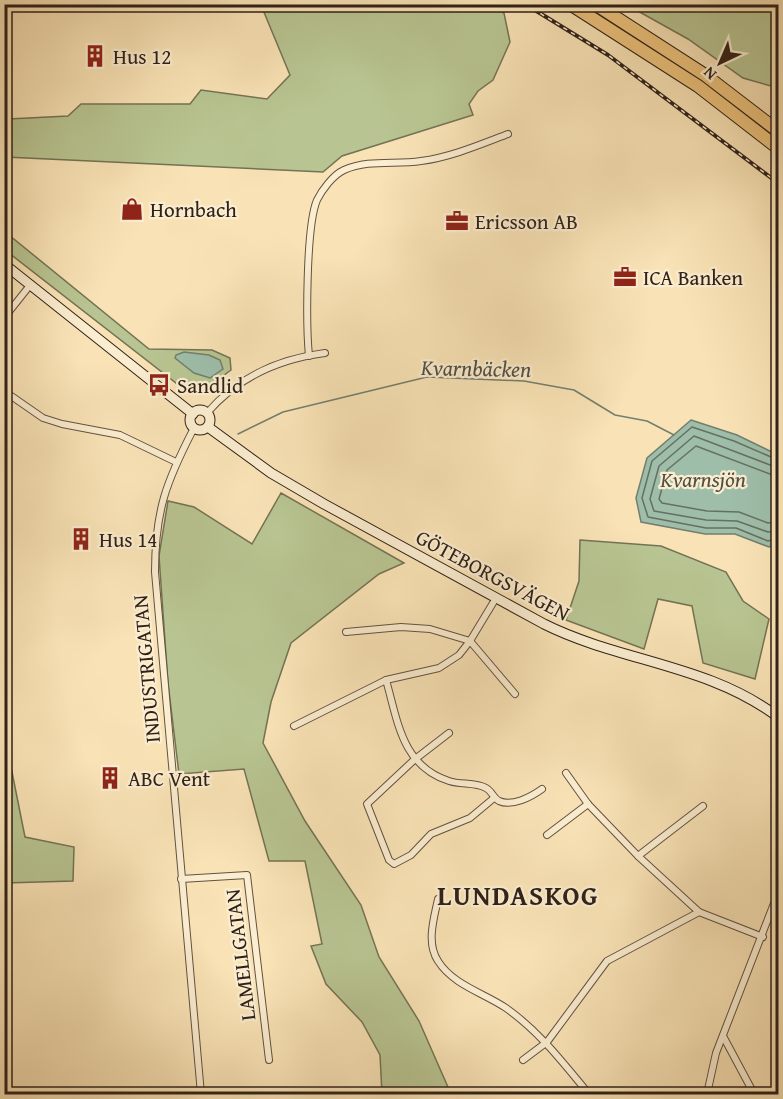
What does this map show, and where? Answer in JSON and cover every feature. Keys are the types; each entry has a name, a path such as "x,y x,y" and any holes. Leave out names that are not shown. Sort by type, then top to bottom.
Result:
{"highway":[{"path":"570,4 698,86 778,148"},
{"path":"595,4 705,75 778,131"}],"street":[{"path":"309,356 312,222 317,200 332,179 341,171 359,165 380,162 419,162 463,152 508,134"},
{"path":"4,264 193,414"},
{"path":"4,318 31,284"},
{"path":"207,413 230,388 248,376 285,361 325,353"},
{"path":"4,391 43,418 120,435 176,462"},
{"path":"200,411 207,413 210,419 208,427 202,430 195,429 191,423 193,414 200,411"},
{"name":"GÖTEBORGSVÄGEN","path":"208,427 271,473 496,598 577,639 682,669 723,684 778,717"},
{"name":"INDUSTRIGATAN","path":"195,429 176,462 159,508 155,532 155,576 201,1095"},
{"path":"294,726 386,680 439,668 459,655 496,598"},
{"path":"346,632 401,627 430,629 470,641 515,694"},
{"path":"386,680 403,741 414,760 431,773 450,782 485,787 494,798 507,803 533,796 542,789"},
{"path":"449,733 414,760 367,804 391,863 403,861 431,834 470,818 494,798"},
{"path":"566,773 588,804 638,856 699,912 763,937"},
{"path":"547,835 588,804"},
{"path":"638,856 703,806"},
{"name":"LAMELLGATAN","path":"181,879 247,875 269,1060"},
{"path":"707,1095 716,1053 763,937 778,893"},
{"path":"438,899 431,935 437,960 452,977 506,1007 547,1042 589,1095"},
{"path":"523,1060 547,1042 607,961 699,912"},
{"path":"723,1036 753,1092"}],"green space":[{"path":"487,4 504,13 510,42 493,80 478,91 469,104 473,115 342,156 323,172 5,157 5,117 8,119 68,116 81,104 190,104 201,90 267,99 290,75 261,5"},
{"path":"627,5 778,5 778,88 743,78 688,39"},
{"path":"4,231 149,349 212,350 230,358 231,370 200,393 185,390 5,250"},
{"path":"281,493 404,563 379,574 291,643 271,702 263,743 305,821 361,905 379,957 419,1021 451,1094 382,1094 380,1055 362,1022 326,984 311,946 322,944 305,861 269,861 244,769 179,774 168,683 159,556 168,501 194,507 252,544"},
{"path":"580,540 661,546 726,572 743,601 769,619 755,679 703,663 692,606 658,599 644,649 566,620 579,581"},
{"path":"5,737 25,837 74,847 73,881 5,883"}],"water":[{"path":"184,352 209,355 220,360 223,369 210,378 194,373 175,358 176,355"},
{"name":"Kvarnsjön","path":"691,420 737,435 778,455 778,543 769,547 735,534 705,534 641,522 636,498 647,458"}],"waterway":[{"name":"Kvarnbäcken","path":"238,434 283,412 427,377 524,381 574,390 615,415 647,421 674,435"}],"railway":[{"path":"525,4 608,55 778,183"}],"place":[{"name":"Hus 12","path":"95,56"},
{"name":"Hornbach","path":"132,209"},
{"name":"Ericsson AB","path":"457,221"},
{"name":"ICA Banken","path":"625,277"},
{"name":"Sandlid","path":"159,385"},
{"name":"Hus 14","path":"81,539"},
{"name":"ABC Vent","path":"110,778"}],"district":[{"name":"LUNDASKOG","path":"518,895"}]}
